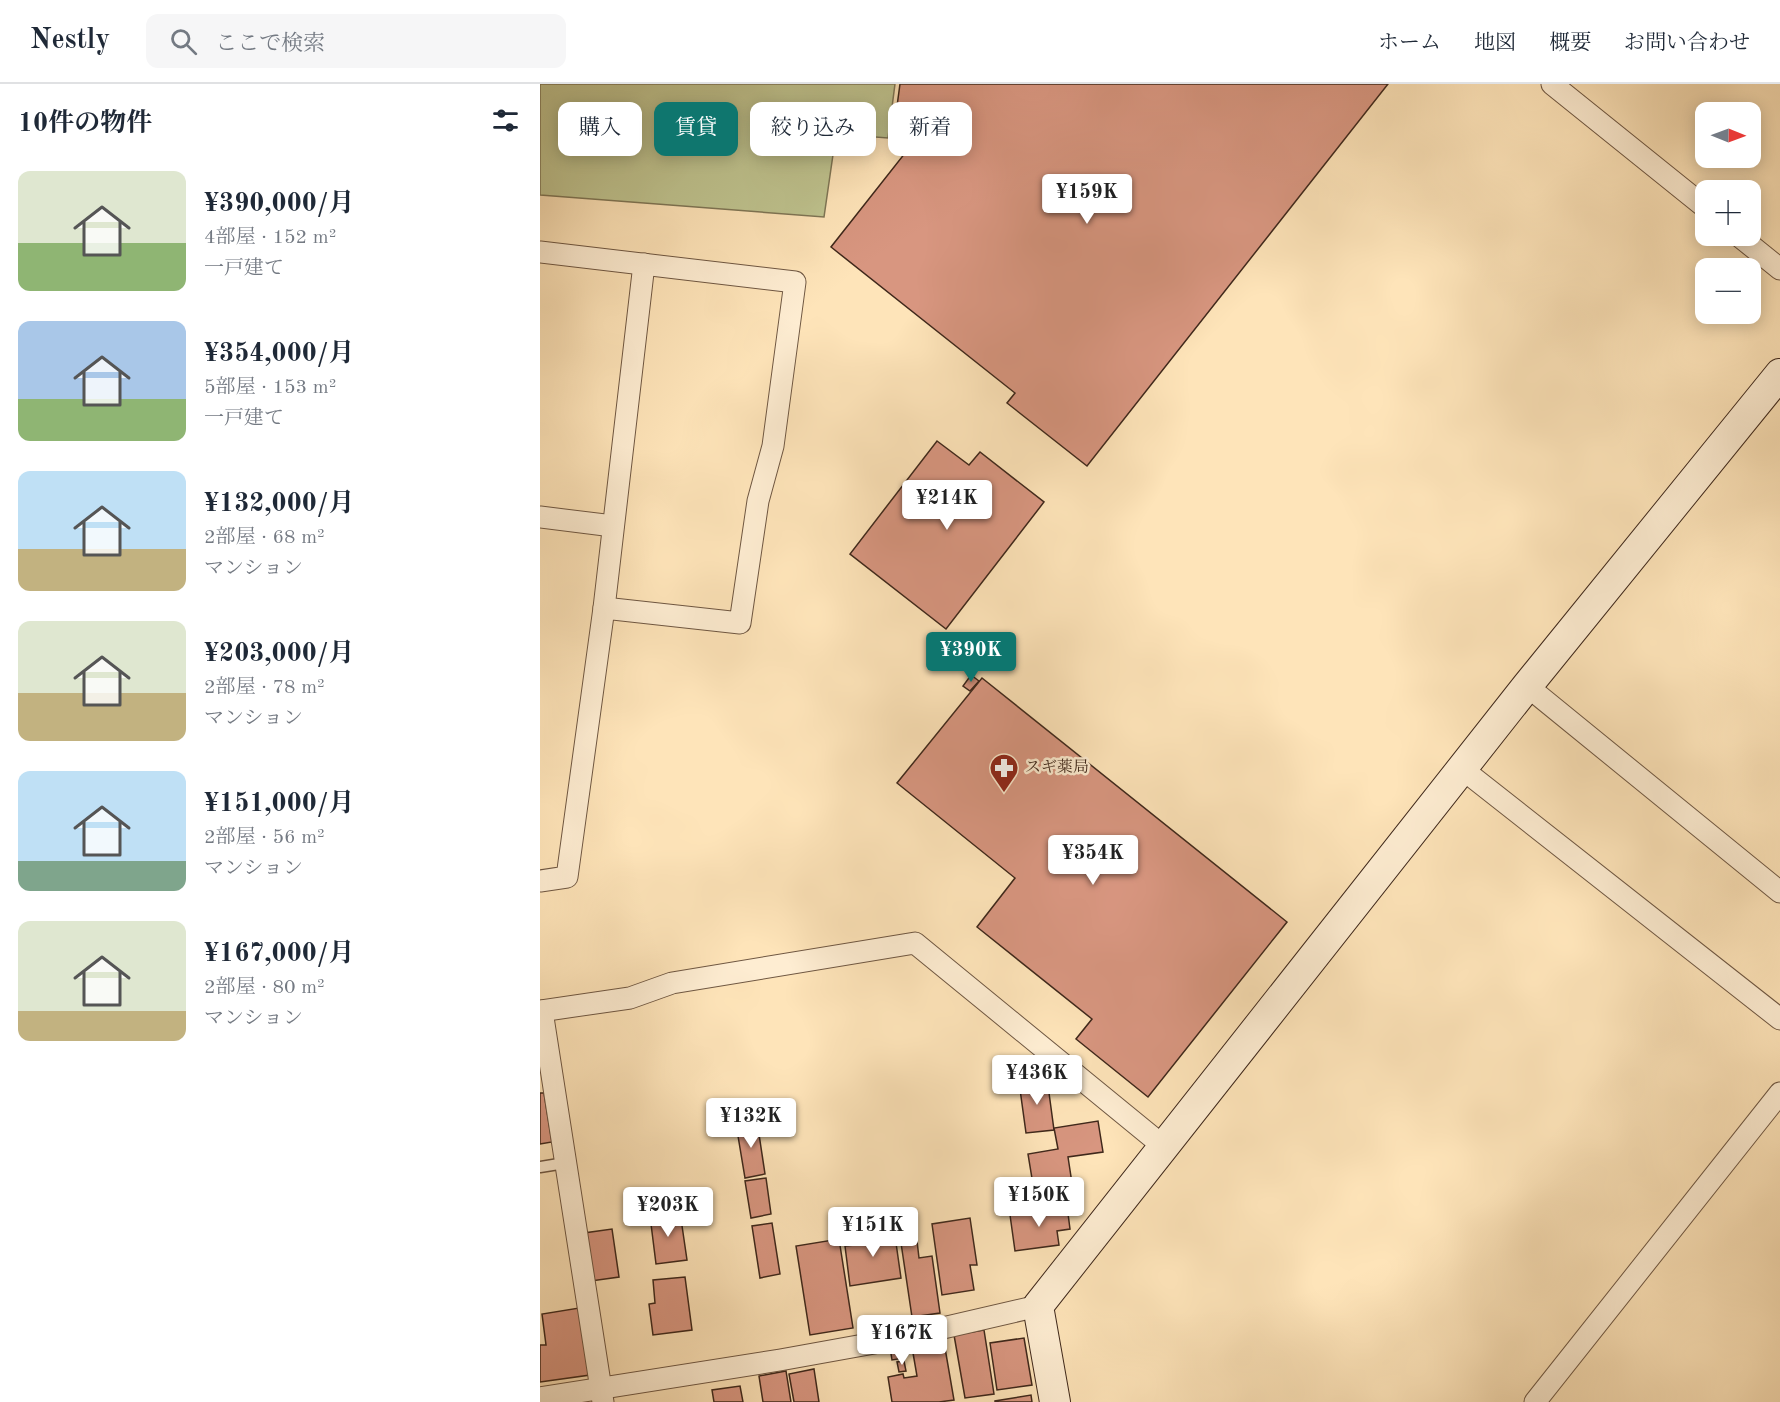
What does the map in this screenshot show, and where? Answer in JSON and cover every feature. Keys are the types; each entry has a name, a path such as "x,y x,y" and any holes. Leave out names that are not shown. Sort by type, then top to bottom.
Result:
{"street":[{"path":"1552,84 1695,199"},
{"path":"1751,246 1780,269"},
{"path":"540,252 795,282 773,446 758,501 740,623 604,608"},
{"path":"540,881 567,877 604,608 644,264"},
{"path":"540,1398 602,1395 891,1340 1038,1306 1461,768 1780,374"},
{"path":"540,518 614,526"},
{"path":"1527,686 1780,892"},
{"path":"1461,768 1780,1019"},
{"path":"602,1395 541,1011 630,998 672,983 915,943 1163,1146"},
{"path":"1535,1402 1780,1093"},
{"path":"1038,1306 1055,1402"}],"lane":[{"path":"540,1167 565,1163"}],"green space":[{"path":"540,84 895,84 893,102 888,102 888,138 876,137 876,102 750,102 750,156 833,156 824,217 540,195"}],"building":[{"path":"900,84 1388,84 1087,466 1007,403 1015,393 831,247 903,156 972,156 972,102 898,102"},
{"path":"937,441 969,465 980,452 1044,502 946,629 850,554"},
{"path":"971,675 979,681 970,691 963,686"},
{"path":"982,678 1287,922 1148,1097 1076,1039 1092,1019 977,927 1015,878 897,783"},
{"path":"1047,1078 1054,1130 1026,1133 1019,1082"},
{"path":"540,1093 544,1093 552,1142 540,1144"},
{"path":"757,1121 765,1174 745,1178 736,1124"},
{"path":"1098,1121 1103,1152 1068,1157 1075,1203 1037,1209 1028,1154 1058,1149 1054,1128"},
{"path":"766,1178 771,1214 751,1218 745,1181"},
{"path":"1067,1206 1070,1229 1057,1231 1059,1245 1015,1251 1010,1215"},
{"path":"680,1212 687,1260 656,1264 650,1216"},
{"path":"970,1218 977,1265 970,1265 974,1290 942,1295 932,1224"},
{"path":"772,1223 780,1274 760,1278 752,1226"},
{"path":"612,1229 619,1277 591,1281 584,1233"},
{"path":"894,1229 901,1278 850,1286 845,1246 854,1245 853,1235"},
{"path":"839,1239 853,1328 810,1335 796,1246"},
{"path":"917,1241 919,1258 932,1256 940,1313 912,1317 901,1243"},
{"path":"685,1277 692,1330 653,1335 649,1304 655,1303 653,1280"},
{"path":"579,1308 590,1375 540,1382 540,1345 546,1345 542,1314"},
{"path":"984,1330 994,1394 965,1398 954,1335"},
{"path":"1024,1338 1032,1385 997,1390 990,1343"},
{"path":"901,1345 904,1358 892,1360 890,1347"},
{"path":"945,1348 954,1400 892,1402 888,1377 903,1374 904,1378 917,1376 913,1353"},
{"path":"904,1361 906,1371 899,1372 897,1362"},
{"path":"814,1369 819,1402 794,1402 789,1374"},
{"path":"786,1371 791,1402 763,1402 759,1376"},
{"path":"740,1386 743,1402 714,1402 712,1390"},
{"path":"1031,1395 1032,1402 995,1402 995,1401"}],"place":[{"name":"スギ薬局","path":"1004,794"}]}
